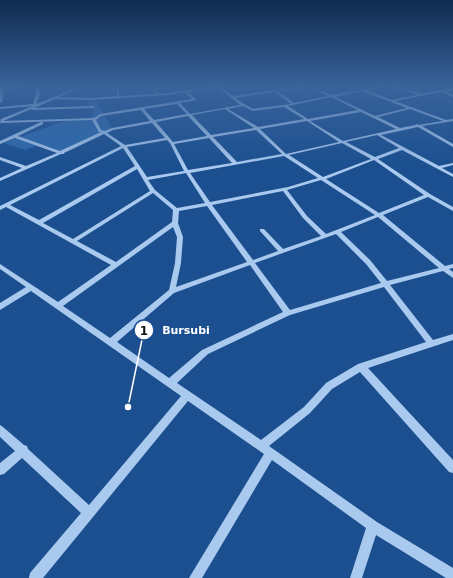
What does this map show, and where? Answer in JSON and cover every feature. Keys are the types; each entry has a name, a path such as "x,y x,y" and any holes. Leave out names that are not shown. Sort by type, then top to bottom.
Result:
{"street":[{"path":"0,122 20,113"},
{"path":"0,122 94,119 100,115 114,113"},
{"path":"146,113 170,141 187,172 208,203 288,313"},
{"path":"0,180 117,127 194,113"},
{"path":"233,113 255,127 285,155 324,178 379,215 449,267 453,276"},
{"path":"296,113 342,142 375,159 428,195 453,208"},
{"path":"3,206 124,146 209,136 342,113"},
{"path":"366,113 400,129"},
{"path":"375,117 391,113"},
{"path":"423,113 453,124"},
{"path":"188,114 235,163"},
{"path":"94,119 100,130 124,146 153,192 176,210"},
{"path":"145,179 285,155 417,125 453,120"},
{"path":"0,143 46,121"},
{"path":"417,125 453,146"},
{"path":"377,134 453,176"},
{"path":"14,136 62,152"},
{"path":"176,210 284,189 324,178 403,148"},
{"path":"0,158 26,168"},
{"path":"438,168 453,164"},
{"path":"38,223 137,167"},
{"path":"284,189 305,217 324,235"},
{"path":"73,242 153,192"},
{"path":"111,342 172,291 324,235 337,232 428,195"},
{"path":"3,206 116,264"},
{"path":"172,291 178,263 180,237 175,223 176,210"},
{"path":"58,306 175,223"},
{"path":"262,230 281,251"},
{"path":"337,232 368,262 431,343"},
{"path":"0,266 170,383 373,526 453,575"},
{"path":"170,383 205,352 288,313 449,267"},
{"path":"0,307 31,287"},
{"path":"195,578 266,450 329,386 361,367 453,337"},
{"path":"361,367 453,468"},
{"path":"35,578 187,395"},
{"path":"0,430 89,513"},
{"path":"0,470 22,450"},
{"path":"356,578 373,526"}],"shaded area":[{"path":"94,113 103,113 112,128 61,151 41,144 25,150 4,143 61,122 89,118"}],"place":[{"name":"Bursubi","path":"128,407"}]}
